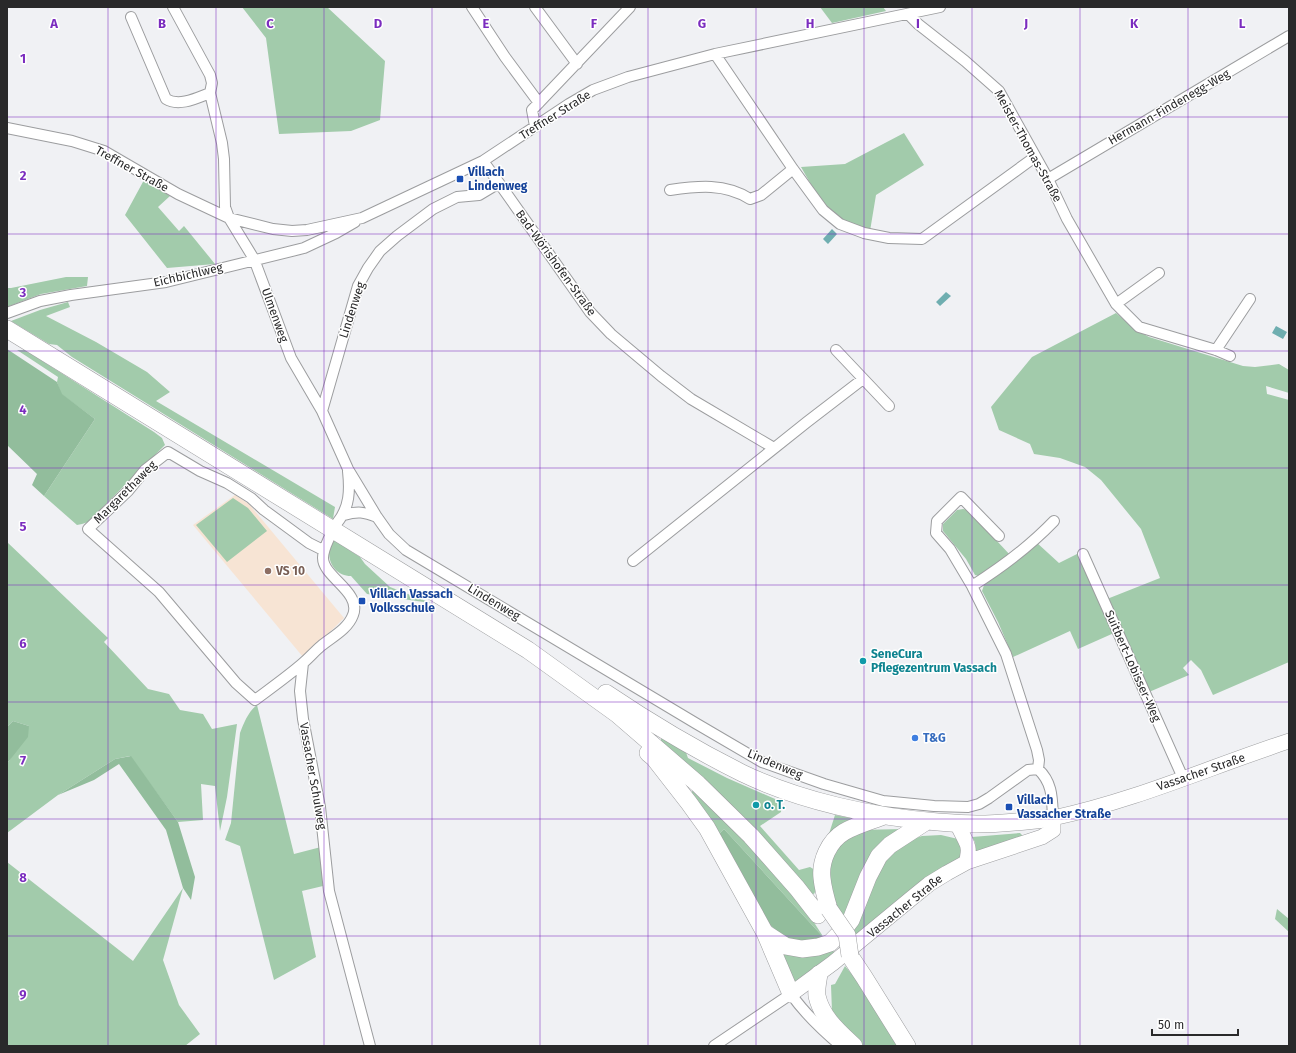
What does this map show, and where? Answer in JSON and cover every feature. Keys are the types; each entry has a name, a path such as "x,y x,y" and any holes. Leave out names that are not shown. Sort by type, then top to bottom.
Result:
{"main road":[{"path":"7,329 528,650 617,714 663,753 729,814 787,877 847,935 850,956 907,1046"},
{"path":"528,650 549,654 632,710 700,750 743,773 821,802 884,816 927,821 998,824 1053,818"},
{"path":"617,714 626,734 654,758 707,828 765,933 791,994"},
{"name":"Vassacher Straße","path":"791,994 833,963 929,884 967,862 1042,837 1053,830 1053,818 1123,800 1289,741"},
{"path":"824,912 821,876 824,858 831,843 843,833 856,826 884,816"},
{"path":"765,933 785,946 802,949 818,947 830,943 851,920 868,877 879,856 890,845 927,821"},
{"path":"957,823 962,836 967,842 967,862"},
{"path":"819,974 817,996 823,1012 834,1028 854,1046"}],"street":[{"path":"173,7 210,75 212,83 210,94 222,149 226,180 226,207 229,218"},
{"path":"472,7 505,57 539,103"},
{"path":"535,7 577,64"},
{"name":"Treffner Straße","path":"7,128 72,141 104,151 178,194 229,218 273,229 292,231 307,230 362,218 483,161 535,126 593,90 628,77 715,54 940,7"},
{"path":"535,126 532,110 577,64 624,9"},
{"name":"Meister-Thomas-Straße","path":"908,14 918,24 1000,91 1048,179 1067,219 1116,304 1139,327 1216,350 1230,356"},
{"path":"131,17 166,99 171,102 177,102 192,100 210,94"},
{"name":"Hermann-Findenegg-Weg","path":"1048,179 1289,36"},
{"path":"715,54 793,169 823,210 840,224 864,233 889,238 922,239 1035,157"},
{"path":"483,161 499,183"},
{"path":"670,190 692,187 719,187 742,194 750,199 766,191 793,169"},
{"name":"Lindenweg","path":"499,183 479,195 457,197 433,208 380,250 358,286 322,411 348,469 389,534 406,550 762,762 824,784 883,801 956,807 968,807 979,804 1028,770 1038,769"},
{"name":"Bad-Wörishofen-Straße","path":"499,183 590,312 611,334 661,376 692,399 774,448"},
{"name":"Ulmenweg","path":"229,218 254,259 291,358 322,411"},
{"name":"Eichbichlweg","path":"7,313 28,304 40,301 71,295 166,282 254,259 304,248 336,233 362,218"},
{"path":"1116,304 1159,273"},
{"path":"1216,350 1250,299"},
{"path":"836,350 889,406"},
{"path":"634,561 774,448 863,379"},
{"name":"Margarethaweg","path":"303,663 254,700 236,683 159,592 88,529 128,491 145,470 168,452 200,471 227,483 251,498 264,510 309,543 323,550"},
{"path":"348,469 350,485 347,502 341,519 354,512 364,512 377,517"},
{"path":"999,536 961,497 937,521 936,533 950,549 972,586 1006,654 1037,750 1039,760 1038,769 1045,775 1049,783 1053,818"},
{"path":"972,586 994,572 1033,541 1054,521"},
{"path":"303,663 320,646 345,627 354,614 354,606 351,596 326,568 323,560 323,550 330,536"},
{"name":"Suitbert-Lobisser-Weg","path":"1083,554 1183,778"},
{"name":"Vassacher Schulweg","path":"303,663 300,691 303,719 320,807 328,891 370,1046"},
{"path":"791,994 803,1010 840,1046"},
{"name":"Vassacher Straße","path":"714,1046 791,994"}],"shaded area":[{"name":"VS 10","path":"235,495 249,504 344,618 303,657 193,525"}],"green space":[{"path":"242,7 327,7 385,61 380,120 351,131 279,134 266,38"},
{"path":"820,7 883,7 886,11 832,23"},
{"path":"904,133 924,165 876,195 870,231 843,221 835,215 816,192 801,167 845,164"},
{"path":"144,180 170,196 158,207 179,231 184,226 215,264 167,268 125,215"},
{"path":"66,277 88,277 87,286 41,294 7,307 7,288"},
{"path":"68,302 70,307 46,316 96,342 147,372 170,392 156,401 335,507 333,519 72,357 57,345 49,344 11,321 40,310"},
{"path":"1116,313 1136,330 1149,337 1243,366 1255,367 1279,364 1289,370 1289,393 1266,386 1267,394 1289,400 1289,662 1213,695 1201,670 1191,660 1183,668 1189,675 1149,692 1107,599 1160,578 1141,529 1101,480 1085,467 1060,458 1034,454 1030,444 999,430 991,407 1032,357"},
{"path":"7,349 57,382 62,394 95,419 44,496 32,485 37,474 7,445"},
{"path":"17,350 25,350 154,432 162,438 165,445 88,522 77,525 44,496 95,419 61,394 57,382 58,377"},
{"path":"233,498 248,508 267,531 227,562 196,525"},
{"path":"957,510 968,510 1011,556 979,576 975,575 966,559 943,531 943,524"},
{"path":"334,540 360,557 365,564 390,587 431,603 367,594 351,576 346,576 338,572 333,566 329,557 329,552"},
{"path":"7,542 108,638 104,642 148,689 169,694 180,710 203,714 212,729 237,724 227,797 220,831 215,786 201,784 203,820 178,822 130,756 115,759 58,795 7,833 7,762 29,726 13,721 7,727"},
{"path":"1036,542 1059,563 1079,553 1114,633 1078,649 1070,631 1013,657 998,622 982,591 985,582"},
{"path":"257,705 294,854 321,847 323,886 302,891 316,957 274,980 240,846 225,840 231,823 240,733 249,714"},
{"path":"13,721 29,726 28,737 7,762 7,727"},
{"path":"661,737 684,747 688,758 727,778 782,802 781,812 760,826 799,870 810,867 815,870 817,888 814,894 809,893 661,741"},
{"path":"131,756 178,822 195,877 191,900 183,888 166,830 119,764 94,780 58,795 115,759"},
{"path":"694,790 746,840 808,913 824,938 724,829 719,834 690,793"},
{"path":"835,815 855,819 827,840"},
{"path":"724,829 824,938 807,944 783,937 767,922 750,894 740,870 719,834"},
{"path":"903,829 845,920 828,890 829,859 838,845 858,830"},
{"path":"1020,833 1023,836 976,853 975,842 972,837"},
{"path":"941,835 958,839 962,844 960,858 856,937 850,930 881,863 904,842 922,836"},
{"path":"7,862 133,961 183,888 163,960 179,1005 200,1034 185,1046 7,1046"},
{"path":"1277,909 1289,919 1289,932 1275,919"},
{"path":"779,946 831,948 835,953 795,983"},
{"path":"845,966 860,984 900,1046 862,1046 846,1032 832,1012 831,985 835,984"}],"water":[{"path":"832,229 837,234 828,244 823,239"},
{"path":"946,292 951,296 940,306 936,302"},
{"path":"1276,326 1287,332 1283,339 1272,333"}],"place":[{"name":"Villach Lindenweg","path":"460,179"},
{"name":"VS 10","path":"268,571"},
{"name":"Villach Vassach Volksschule","path":"362,601"},
{"name":"SeneCura Pflegezentrum Vassach","path":"863,661"},
{"name":"T&G","path":"915,738"},
{"name":"o. T.","path":"756,805"},
{"name":"Villach Vassacher Straße","path":"1009,807"}]}
